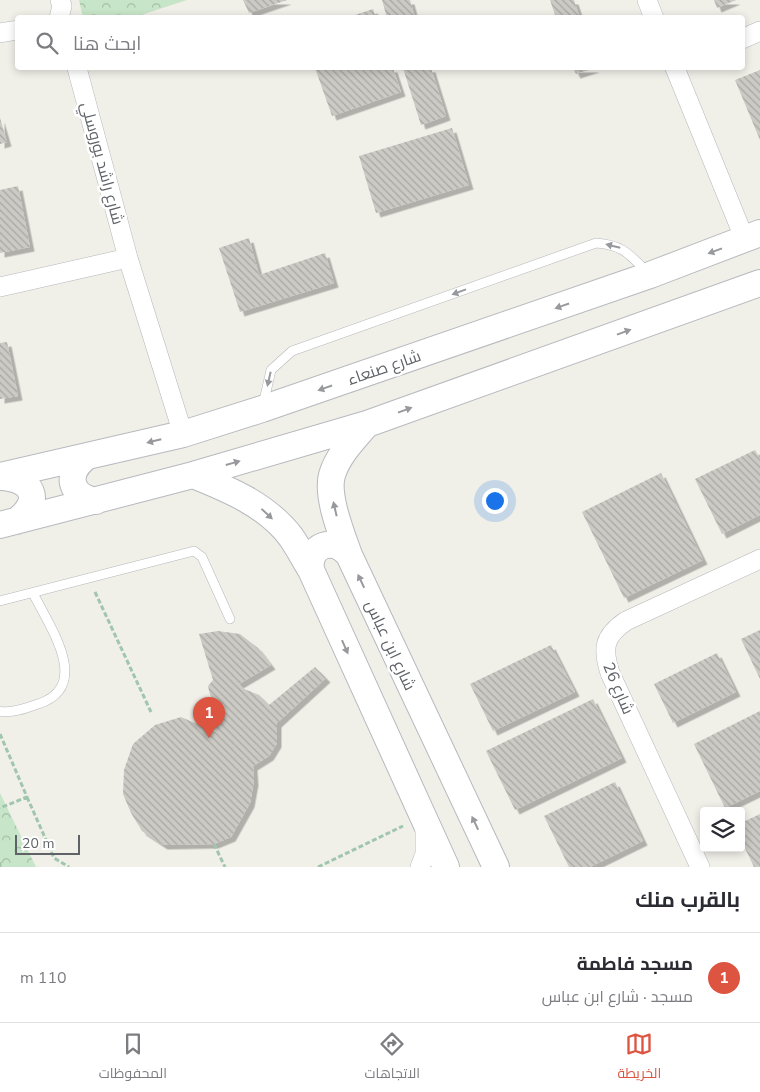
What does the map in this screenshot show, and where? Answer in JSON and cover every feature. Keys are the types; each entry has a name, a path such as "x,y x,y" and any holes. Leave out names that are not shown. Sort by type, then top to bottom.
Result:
{"main road":[{"name":"شارع صنعاء","path":"0,477 183,434 262,410 650,275 752,237"},
{"path":"8,523 193,475 367,424 760,283"},
{"name":"شارع ابن عباس","path":"367,424 345,449 332,476 333,504 349,555 496,867"},
{"path":"86,457 78,463 73,473 72,483 82,496 96,501"},
{"path":"193,475 227,489 260,507 290,536 311,570 446,867"},
{"path":"0,477 14,478 27,485 32,498 28,512 8,523"},
{"path":"311,570 310,562 313,553 319,547 327,544 336,544 349,555"}],"street":[{"path":"60,0 62,6 60,15"},
{"path":"647,0 653,15"},
{"path":"0,33 15,30"},
{"path":"745,38 760,31"},
{"name":"شارع راشد بوروسلي","path":"78,70 128,258 183,434"},
{"path":"677,70 752,237"},
{"path":"0,287 128,258"},
{"name":"شارع 26","path":"700,867 610,673 605,658 606,643 613,630 626,621 760,560"},
{"path":"420,867 425,854 426,835 422,816"}],"lane":[{"path":"262,410 271,370 292,351 596,243 612,244 624,249 650,275"},
{"path":"0,601 194,551 202,557 230,620"},
{"path":"0,711 5,712 28,707 48,700 62,688 66,676 65,664 58,644 32,593"}],"path":[{"path":"88,578 151,712"},
{"path":"0,734 54,858 69,867"},
{"path":"0,808 27,797"},
{"path":"318,867 422,816"},
{"path":"214,844 225,867"},
{"path":"0,862 0,867"}],"green space":[{"path":"79,0 187,0 141,15 82,15"},
{"path":"0,793 36,867 0,867"}],"building":[{"path":"243,0 287,0 249,13"},
{"path":"382,0 410,0 414,15 386,15"},
{"path":"550,0 574,0 579,15 555,15"},
{"path":"714,0 736,0 717,8"},
{"path":"373,9 375,15 355,15"},
{"path":"316,70 394,70 401,92 332,116"},
{"path":"404,70 432,70 446,116 421,125"},
{"path":"574,70 589,70 576,74"},
{"path":"760,70 760,140 735,80"},
{"path":"0,118 7,142 0,144"},
{"path":"452,128 469,185 376,213 359,156"},
{"path":"18,186 30,247 0,253 0,190"},
{"path":"249,238 259,275 325,253 334,283 240,312 219,248"},
{"path":"7,342 18,396 0,399 0,343"},
{"path":"755,450 760,459 760,515 722,534 695,479"},
{"path":"661,473 703,560 624,598 582,512"},
{"path":"760,630 760,679 741,639"},
{"path":"218,631 240,634 258,648 271,665 239,684 244,689 259,695 269,705 315,667 326,678 277,723 277,743 269,756 253,766 254,781 250,803 231,837 214,844 163,845 142,831 131,813 123,794 124,770 133,744 155,725 181,717 218,733 212,728 208,715 216,712 225,704 218,705 210,695 208,686 213,680 199,634"},
{"path":"551,645 575,692 493,731 470,684"},
{"path":"717,653 736,692 673,723 654,684"},
{"path":"593,699 622,758 515,810 486,751"},
{"path":"760,711 760,791 725,807 694,744"},
{"path":"615,782 643,841 590,867 569,867 544,816"},
{"path":"760,814 760,867 754,867 745,848 745,821"}],"place":[{"name":"مسجد فاطمة","path":"209,738"}]}
